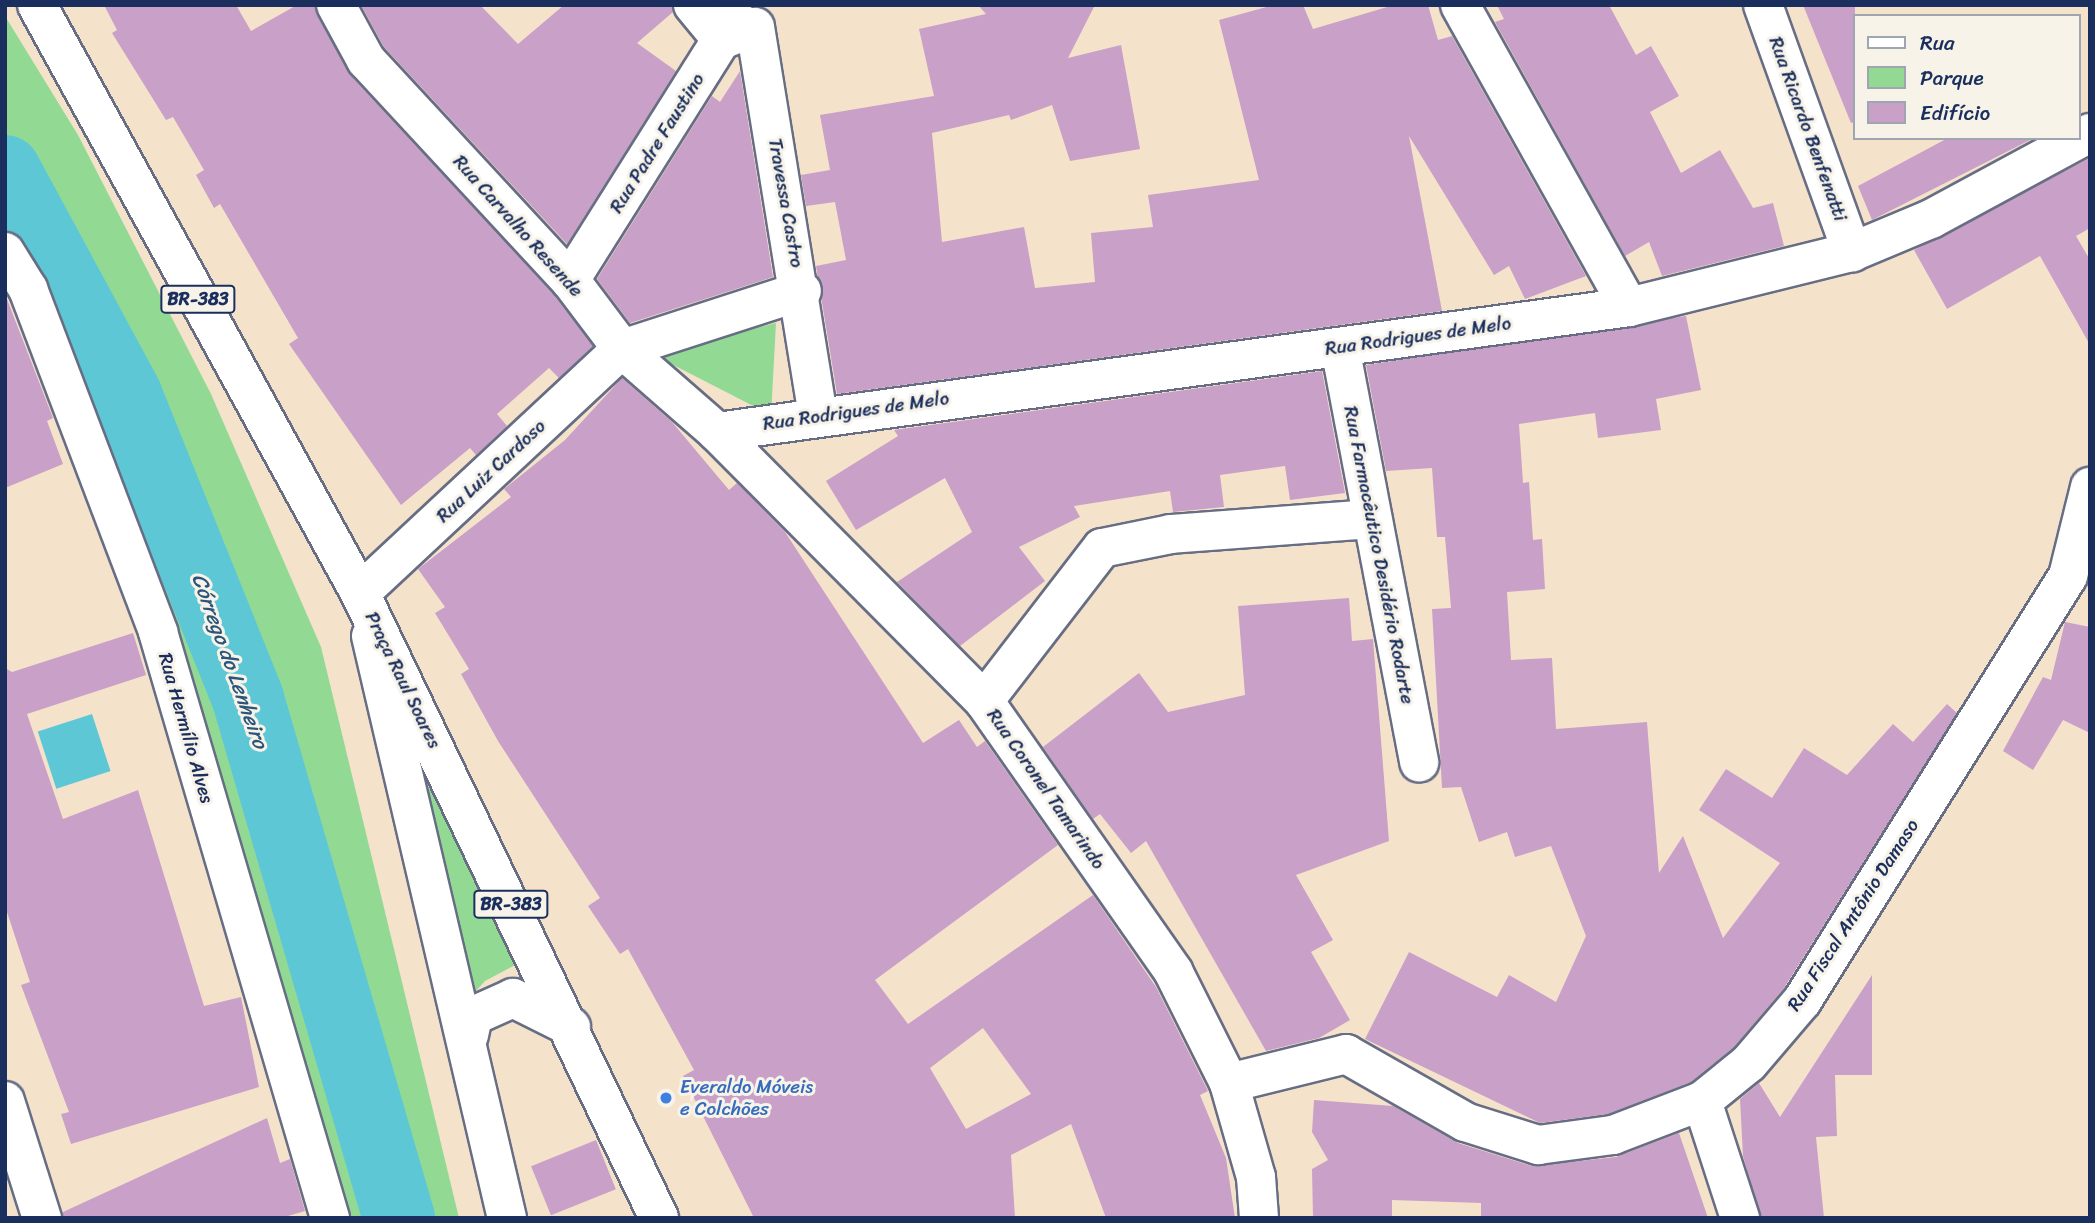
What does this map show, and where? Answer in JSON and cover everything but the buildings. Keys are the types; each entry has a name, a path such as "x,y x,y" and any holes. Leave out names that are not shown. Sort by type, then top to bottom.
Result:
{"main road":[{"name":"BR-383","path":"37,5 360,593"},
{"name":"Rua Carvalho Resende","path":"336,5 366,60 570,280 622,349 717,432"},
{"path":"692,5 722,40"},
{"name":"Rua Padre Faustino","path":"570,280 743,5"},
{"path":"1460,5 1629,307"},
{"name":"Rua Ricardo Benfenatti","path":"1763,5 1852,252"},
{"name":"Travessa Castro","path":"722,40 755,27 802,291 818,415"},
{"name":"Rua Rodrigues de Melo","path":"717,432 818,415 1629,307 1852,252 1931,219 2077,140"},
{"name":"Rua Hermílio Alves","path":"5,252 28,289 158,632 330,1218"},
{"path":"622,349 802,291"},
{"name":"Rua Farmacêutico Desidério Rodarte","path":"1340,347 1419,763"},
{"name":"Rua Luiz Cardoso","path":"360,593 622,349"},
{"name":"Rua Coronel Tamarindo","path":"717,432 984,701 1173,971 1229,1083 1256,1177 1259,1218"},
{"name":"Rua Fiscal Antônio Damaso","path":"1229,1083 1346,1054 1465,1122 1538,1145 1613,1135 1702,1101 1749,1063 1802,1001 2068,576 2090,486"},
{"path":"984,701 1102,548 1171,534 1372,519"},
{"name":"Praça Raul Soares","path":"360,593 571,1027 659,1218"},
{"name":"Praça Raul Soares","path":"360,593 469,1035 507,1218"},
{"path":"469,1035 473,1016 513,998 571,1027"},
{"path":"5,1101 42,1218"},
{"path":"1702,1101 1740,1218"}],"green space":[{"path":"5,16 78,135 211,394 321,647 459,1218 338,1218 5,237"},
{"path":"776,323 771,415 652,354"},
{"path":"437,783 519,963 485,981 466,1002 428,787"}],"water":[{"path":"92,714 111,771 56,789 38,732"}],"waterway":[{"name":"Córrego do Lenheiro","path":"5,171 126,395 248,699 399,1218"}],"place":[{"name":"Everaldo Móveis e Colchões","path":"666,1098"}]}
